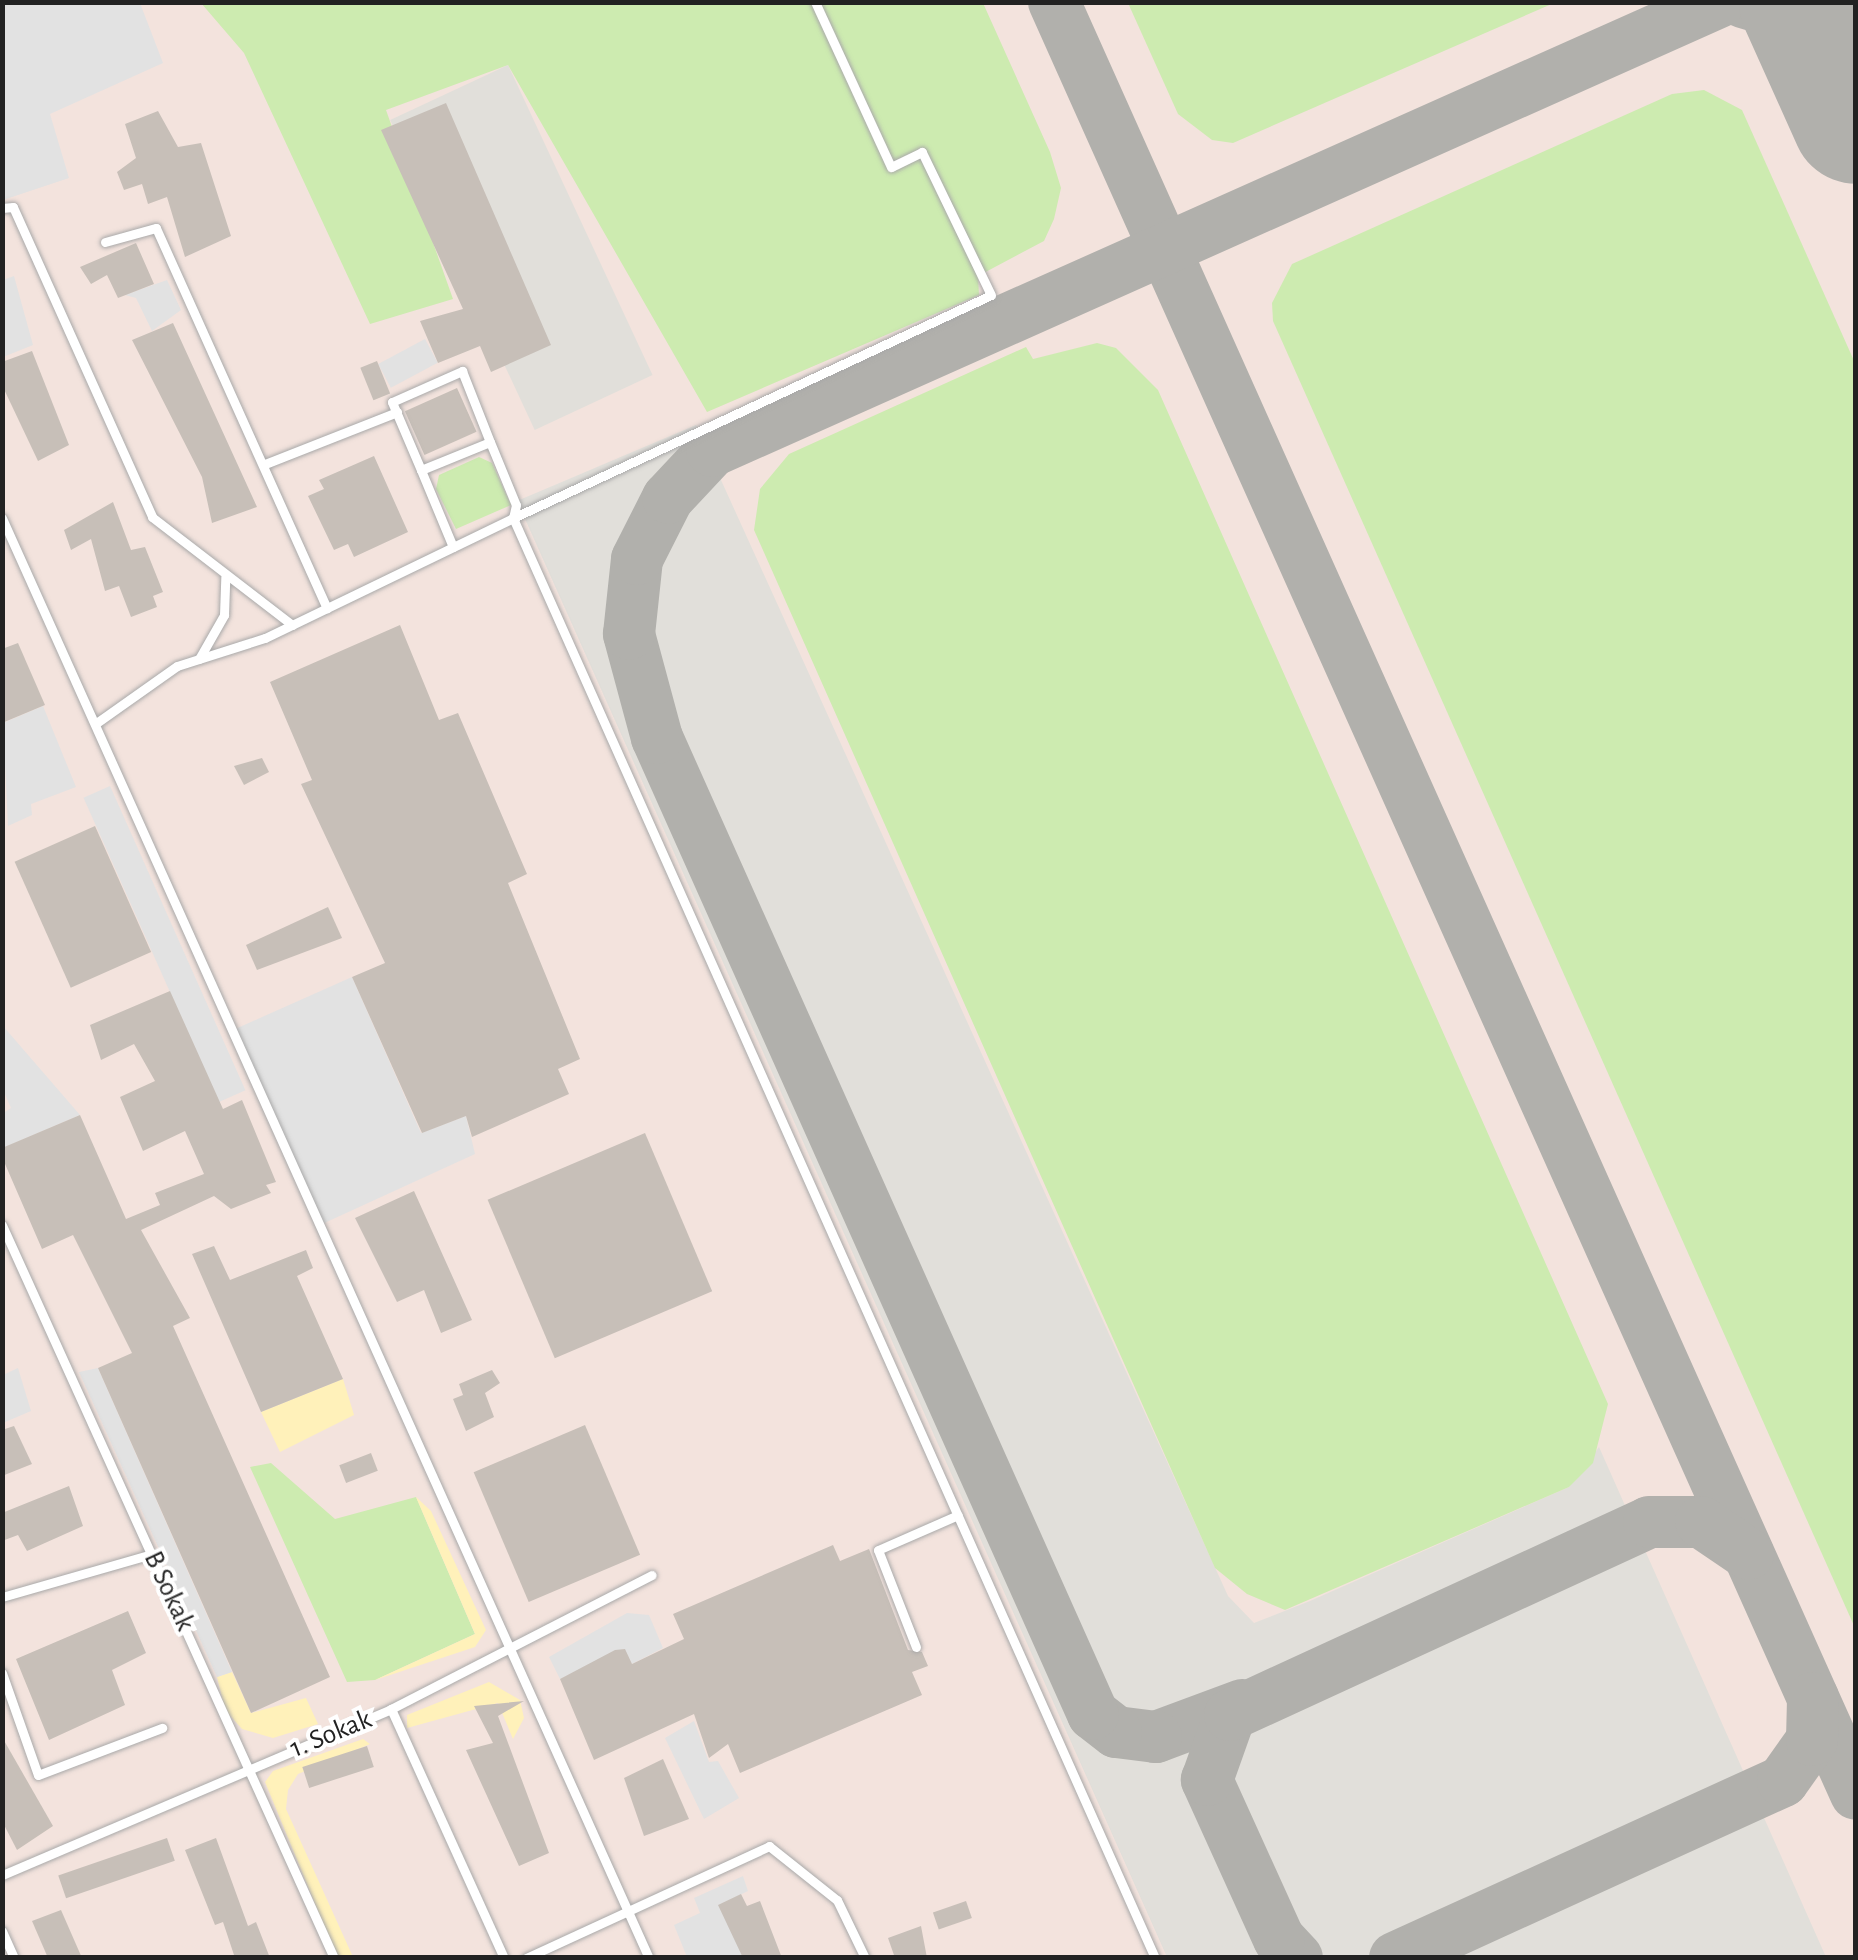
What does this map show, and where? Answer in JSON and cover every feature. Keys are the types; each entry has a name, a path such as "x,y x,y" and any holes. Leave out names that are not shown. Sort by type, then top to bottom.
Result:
{"lane":[{"path":"95,724 151,681 292,625 991,295 922,152 891,166 815,2"},
{"path":"2,208 13,207 152,517 292,625"},
{"path":"105,242 156,228 327,608"},
{"path":"453,547 392,402 462,371 514,518 1155,1958"},
{"path":"265,464 397,412"},
{"path":"421,470 490,442"},
{"path":"2,518 649,1958"},
{"path":"199,659 224,615 225,577"},
{"name":"B Sokak","path":"2,1225 334,1958"},
{"path":"916,1647 878,1550 958,1514"},
{"path":"2,1597 152,1554"},
{"name":"1. Sokak","path":"2,1875 391,1709 652,1576"},
{"path":"2,1673 38,1775 162,1728"},
{"path":"391,1709 504,1958"},
{"path":"526,1958 626,1906 770,1846 837,1900 865,1958"},
{"path":"2,1931 14,1958"}],"shaded area":[{"path":"2,3 140,3 163,63 50,114 69,178 3,200"},
{"path":"3,3 1855,3 1855,1957 3,1957"},
{"path":"508,65 653,375 535,430 390,120"},
{"path":"14,276 33,345 3,357 3,280"},
{"path":"167,280 181,310 152,331 136,298 125,295"},
{"path":"425,339 438,363 391,388 378,364"},
{"path":"696,425 1228,1596 1254,1623 1310,1601 1569,1487 1599,1447 1826,1957 1167,1957 517,501"},
{"path":"43,706 76,787 31,804 32,815 8,826 3,723"},
{"path":"110,786 245,1090 219,1102 84,798"},
{"path":"352,977 421,1133 466,1116 475,1154 320,1225 233,1030"},
{"path":"3,1026 80,1115 3,1148 2,1114 11,1108 3,1090"},
{"path":"18,1368 31,1411 3,1423 3,1375"},
{"path":"98,1368 232,1672 217,1677 79,1372"},
{"path":"627,1613 649,1615 663,1648 632,1664 624,1649 560,1679 549,1657"},
{"path":"694,1721 709,1762 718,1761 739,1798 704,1819 665,1738"},
{"path":"743,1876 748,1891 719,1905 743,1957 687,1957 674,1925 700,1913 694,1898"}],"green space":[{"path":"201,3 983,3 1050,152 1061,188 1054,219 1044,241 978,276 979,295 707,412 508,65 386,110 453,299 370,324 244,53"},
{"path":"1128,3 1554,3 1233,143 1212,140 1178,114"},
{"path":"1704,90 1742,110 1855,363 1855,1628 1273,321 1272,303 1292,264 1672,94"},
{"path":"1097,343 1116,348 1158,390 1608,1404 1593,1463 1569,1487 1285,1610 1247,1594 1215,1568 754,530 760,489 789,454 1026,347 1033,359"},
{"path":"479,457 492,463 511,505 456,529 436,489 439,475"},
{"path":"271,1463 335,1519 416,1497 475,1634 375,1680 347,1682 250,1467"}],"sand":[{"path":"343,1379 354,1415 280,1452 261,1412"},
{"path":"416,1497 431,1511 486,1630 475,1647 375,1680 475,1634"},
{"path":"232,1672 251,1713 306,1698 318,1724 273,1738 242,1729 225,1710 217,1677"},
{"path":"489,1682 520,1700 524,1718 513,1739 498,1703 407,1728 407,1715"},
{"path":"363,1739 370,1744 298,1774 288,1790 286,1809 353,1957 337,1957 265,1782 273,1771"}],"building":[{"path":"446,103 551,345 491,372 480,346 438,363 420,321 463,309 381,130"},
{"path":"158,111 178,147 201,143 231,236 185,257 167,197 148,204 142,184 124,190 117,172 136,158 125,124"},
{"path":"136,243 154,284 118,298 107,275 91,284 80,267"},
{"path":"173,323 257,507 212,523 202,477 132,340"},
{"path":"32,351 69,445 38,461 2,385 2,362"},
{"path":"377,361 390,393 373,400 360,368"},
{"path":"457,388 477,432 424,455 405,411"},
{"path":"374,456 408,532 354,557 348,544 334,550 308,496 324,489 319,480"},
{"path":"113,502 131,550 145,547 163,592 153,596 157,607 131,617 119,586 105,591 91,539 71,550 64,530"},
{"path":"400,625 439,720 458,713 527,874 508,883 580,1059 558,1069 569,1094 472,1137 466,1116 422,1133 352,977 385,963 301,784 312,780 270,682"},
{"path":"18,643 45,705 2,723 2,649"},
{"path":"262,758 269,772 244,785 234,766"},
{"path":"95,826 151,952 71,988 15,862"},
{"path":"328,907 342,938 257,970 246,945"},
{"path":"170,991 223,1109 242,1100 276,1182 266,1185 271,1193 231,1209 214,1196 141,1230 190,1318 173,1326 330,1677 251,1713 98,1368 132,1353 73,1235 42,1249 2,1157 2,1148 80,1115 126,1219 160,1205 155,1193 204,1174 185,1131 143,1151 120,1097 155,1081 134,1044 101,1060 90,1025"},
{"path":"645,1133 712,1291 555,1358 488,1200"},
{"path":"414,1191 472,1320 441,1333 424,1290 397,1302 355,1218"},
{"path":"214,1246 230,1280 306,1250 313,1268 297,1276 343,1379 261,1412 192,1254"},
{"path":"492,1370 500,1383 485,1393 494,1417 466,1431 453,1399 463,1395 459,1384"},
{"path":"585,1425 640,1555 529,1602 474,1472"},
{"path":"14,1426 32,1464 2,1476 2,1430"},
{"path":"371,1453 378,1471 346,1483 339,1465"},
{"path":"69,1486 83,1526 27,1551 18,1535 2,1541 2,1513"},
{"path":"833,1545 840,1561 869,1549 908,1650 922,1652 928,1666 912,1672 922,1695 740,1773 728,1744 709,1758 694,1714 594,1760 560,1679 615,1650 625,1649 632,1664 684,1639 673,1614"},
{"path":"128,1611 146,1653 112,1670 125,1705 49,1740 16,1659"},
{"path":"524,1701 498,1716 549,1853 519,1866 466,1750 493,1743 474,1706"},
{"path":"2,1737 53,1826 17,1850 2,1821"},
{"path":"367,1746 374,1767 309,1788 302,1767"},
{"path":"663,1759 689,1819 644,1836 624,1778"},
{"path":"167,1838 175,1861 66,1898 58,1875"},
{"path":"216,1838 248,1926 256,1922 270,1958 235,1958 223,1922 215,1925 185,1850"},
{"path":"741,1894 747,1906 760,1901 782,1958 743,1958 718,1905"},
{"path":"966,1901 972,1918 939,1929 933,1912"},
{"path":"61,1910 82,1958 48,1958 32,1921"},
{"path":"921,1926 927,1958 895,1958 888,1938"}],"taxiway":[{"path":"1054,2 1856,1794"},
{"path":"1242,1705 1156,1737 1116,1732 1093,1714 657,738 629,634 637,559 668,498 712,451 1719,2"},
{"path":"1743,2 1793,17 1817,34"},
{"path":"1297,1958 1279,1939 1207,1780 1230,1715 1649,1522 1701,1522 1748,1554"},
{"path":"1395,1958 1783,1781 1812,1740 1813,1698"}],"runway":[{"path":"1803,2 1856,120"}]}
